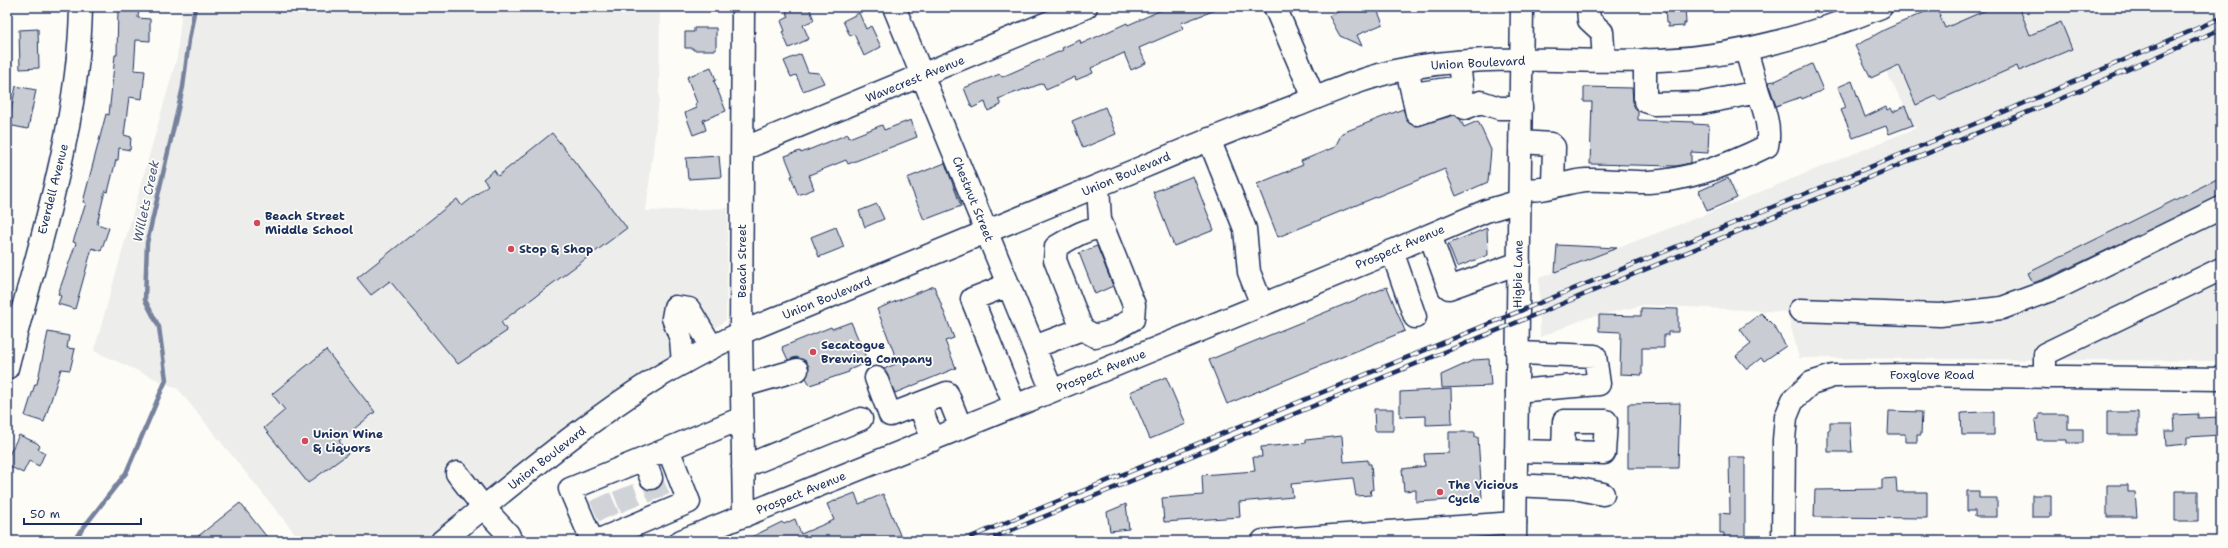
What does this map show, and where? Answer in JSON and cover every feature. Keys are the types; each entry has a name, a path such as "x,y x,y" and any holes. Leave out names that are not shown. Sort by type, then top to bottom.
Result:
{"street":[{"name":"Everdell Avenue","path":"7,368 64,148 80,41 81,7"},
{"name":"Beach Street","path":"743,7 741,333 744,516"},
{"name":"Chestnut Street","path":"894,7 1052,391"},
{"name":"Wavecrest Avenue","path":"743,149 1086,7"},
{"path":"1275,7 1314,98"},
{"name":"Higbie Lane","path":"1515,532 1522,7"},
{"path":"1588,7 1589,20 1602,32 1604,60"},
{"name":"Union Boulevard","path":"442,541 589,424 654,379 712,347 741,333 986,233 1209,139 1314,98 1367,79 1407,69 1459,62 1522,60 1645,60 1696,57 1746,50 1822,29 1881,7"},
{"path":"1645,60 1645,101 1650,104 1702,103 1758,92 1746,50"},
{"path":"1459,62 1465,108 1482,102 1499,108 1521,108"},
{"path":"1407,69 1417,114 1462,93"},
{"name":"Prospect Avenue","path":"681,541 1392,252 1520,195 1553,186 1587,180 1648,182 1671,180 1695,175 1748,155 1767,146 1769,137 1765,112 1758,92"},
{"path":"1209,139 1245,229 1249,272 1262,305"},
{"path":"1521,142 1551,144 1554,147 1553,186"},
{"path":"1098,186 1100,220 1134,305 1133,319 1110,332 1095,336 1082,329 1055,260 1056,247 1093,228 1103,228"},
{"path":"1800,310 1940,314 2002,308 2053,290 2221,208"},
{"path":"1430,235 1449,288 1518,263"},
{"path":"1392,252 1415,317"},
{"path":"2045,376 2045,354 2221,269"},
{"path":"1008,285 972,299 1015,406"},
{"path":"683,363 681,339 672,318 676,306 689,309 712,347"},
{"path":"1034,347 1082,329"},
{"path":"1517,353 1595,356 1599,384 1517,391"},
{"path":"742,386 797,370"},
{"name":"Foxglove Road","path":"1783,541 1784,440 1786,417 1792,400 1811,383 1833,376 1908,375 2221,379"},
{"path":"876,378 890,415 947,393 961,428"},
{"path":"919,404 932,440"},
{"path":"592,541 570,489 596,489 648,468 668,449 742,418"},
{"path":"743,467 861,419"},
{"path":"668,449 701,532"},
{"path":"1516,451 1563,452"},
{"path":"457,474 484,508 508,534 511,541"},
{"path":"1516,485 1575,488 1603,494"},
{"path":"608,532 638,526 663,507 689,502"},
{"path":"1263,541 1515,532"}],"shaded area":[{"path":"182,7 660,7 659,100 646,211 728,208 726,320 427,541 301,541 178,389 94,351 177,57"},
{"path":"1934,7 2221,7 2221,361 1799,358 1787,312 1644,305 1587,318 1540,337 1539,278 1704,215 1916,128 1870,41"}],"building":[{"path":"118,7 139,7 138,18 150,19 150,41 136,40 134,70 145,71 142,99 129,97 124,135 131,137 130,150 119,148 118,160 116,160 108,192 105,191 97,224 109,228 101,251 92,248 75,309 58,304 61,296 58,294 76,243 73,242 86,203 83,202 106,114 109,115 115,55 117,55"},
{"path":"784,7 809,7 814,20 803,25 809,39 789,48 782,32 785,31 781,21 789,17"},
{"path":"1168,7 1221,8 1181,23 1183,29 1139,48 1146,63 1131,70 1124,53 1091,68 1093,73 1076,80 1075,77 1046,90 1043,83 1025,89 998,99 1001,105 988,111 985,102 972,108 964,88 1000,74 1002,77 1063,50 1062,48 1080,40 1081,44 1127,23 1128,25"},
{"path":"1349,7 1376,7 1383,24 1357,35 1362,46 1340,36 1329,16"},
{"path":"1665,7 1685,7 1686,23 1684,23 1684,26 1668,27 1668,23 1666,23"},
{"path":"1936,7 1945,28 1993,7 2019,7 2030,35 2061,22 2072,49 2019,71 2017,66 1939,100 1936,96 1916,105 1899,65 1871,78 1855,46 1884,30"},
{"path":"859,13 866,29 871,26 881,47 864,56 854,34 850,36 843,21"},
{"path":"694,28 716,28 716,50 693,50 693,48 685,48 685,32 694,32"},
{"path":"38,29 39,68 20,69 19,30"},
{"path":"801,54 808,72 819,73 824,83 803,91 796,75 791,77 784,61"},
{"path":"1812,64 1823,90 1802,99 1801,97 1776,106 1768,82 1775,81"},
{"path":"711,67 716,80 714,81 726,111 703,120 706,130 693,135 685,113 697,108 695,104 697,103 687,77"},
{"path":"1852,81 1865,117 1886,107 1887,110 1891,108 1893,112 1905,106 1913,125 1889,134 1886,126 1853,138 1841,110 1846,108 1838,87"},
{"path":"16,86 36,90 28,129 8,125"},
{"path":"1584,87 1632,88 1633,101 1638,111 1638,120 1693,122 1693,124 1709,125 1708,153 1691,152 1691,163 1676,166 1590,164 1592,102 1584,102"},
{"path":"1105,107 1116,134 1083,148 1072,121"},
{"path":"1403,109 1408,122 1414,126 1455,115 1460,119 1464,127 1478,121 1491,150 1488,182 1456,196 1445,169 1278,237 1257,184 1303,165 1301,161 1335,147 1342,133"},
{"path":"911,120 917,137 848,164 846,160 809,175 814,189 798,195 791,176 793,176 785,156 800,151 801,153 848,134 849,138 882,125 884,130"},
{"path":"552,133 627,228 501,322 507,331 458,364 390,281 371,295 357,278 457,199 462,206 488,185 483,179 494,170 498,176"},
{"path":"719,156 721,177 688,179 686,158"},
{"path":"945,163 961,206 924,220 907,178"},
{"path":"1193,176 1214,230 1174,246 1153,192"},
{"path":"2221,177 2221,196 2054,275 2033,283 2028,273"},
{"path":"1728,178 1737,198 1707,211 1699,191"},
{"path":"877,204 884,219 865,227 859,211"},
{"path":"836,227 844,247 819,257 811,237"},
{"path":"1487,228 1488,255 1457,267 1448,244"},
{"path":"1557,245 1617,248 1555,272"},
{"path":"1097,246 1113,286 1095,294 1079,253"},
{"path":"934,286 954,338 945,341 956,368 895,393 884,369 898,363 877,309"},
{"path":"1387,287 1405,331 1227,404 1209,360"},
{"path":"1641,308 1678,309 1678,332 1668,332 1668,335 1664,335 1664,348 1642,348 1642,375 1620,374 1621,332 1599,331 1599,315 1641,316"},
{"path":"1761,313 1774,326 1786,346 1764,361 1761,358 1747,369 1736,356 1751,344 1740,329"},
{"name":"Secatogue Brewing Company","path":"851,322 868,362 849,370 849,372 810,385 806,378 809,367 806,361 796,357 788,360 782,347 831,327 832,329"},
{"path":"48,332 69,336 67,348 75,349 70,370 61,369 44,422 25,416 35,384 37,384"},
{"path":"326,350 375,412 339,441 348,454 308,483 264,428 285,410 272,394"},
{"path":"1489,359 1491,386 1442,388 1441,375 1474,360"},
{"path":"1166,377 1186,424 1150,439 1130,392"},
{"path":"1451,389 1452,424 1426,425 1426,416 1400,417 1400,392"},
{"path":"1680,403 1678,468 1628,468 1628,404"},
{"path":"1374,409 1393,409 1393,431 1375,431"},
{"path":"1889,411 1922,412 1921,435 1917,435 1917,442 1905,442 1905,434 1888,434"},
{"path":"1994,412 1994,435 1962,435 1961,413"},
{"path":"2107,412 2138,412 2138,435 2107,435"},
{"path":"2039,414 2068,414 2068,429 2083,429 2083,443 2067,443 2067,440 2037,440 2035,419 2039,419"},
{"path":"2198,414 2198,418 2221,417 2221,435 2187,437 2187,444 2166,446 2165,431 2175,431 2174,415"},
{"path":"1830,422 1850,422 1852,452 1828,452 1828,430 1830,430"},
{"path":"1449,432 1475,432 1475,437 1478,437 1482,498 1416,502 1416,490 1404,491 1402,469 1425,466 1424,454 1449,453"},
{"path":"19,435 37,443 40,446 38,449 45,453 39,466 29,461 23,473 7,465 7,459"},
{"path":"1342,436 1344,462 1368,460 1368,464 1371,464 1373,490 1370,490 1371,495 1356,496 1353,478 1291,484 1293,497 1239,502 1240,517 1164,522 1162,498 1203,495 1202,475 1255,471 1253,457 1262,457 1261,447 1306,443 1306,440"},
{"path":"1729,457 1745,457 1745,541 1724,541 1724,533 1720,533 1720,513 1730,514"},
{"path":"1896,478 1897,492 1927,492 1927,518 1814,517 1815,490 1882,489 1882,479"},
{"path":"2107,485 2128,485 2128,492 2135,492 2137,517 2107,517"},
{"path":"1967,491 1979,491 1979,498 1997,498 1997,517 1975,517 1975,511 1967,511"},
{"path":"2175,491 2198,491 2198,521 2175,521"},
{"path":"855,493 859,504 883,494 900,535 886,541 743,541 782,522 784,524 795,519 801,534 834,520 827,504"},
{"path":"2032,495 2051,495 2051,517 2032,517"},
{"path":"240,503 270,541 192,541"},
{"path":"1126,504 1129,529 1110,531 1107,512"}],"waterway":[{"name":"Willets Creek","path":"73,541 126,473 166,380 159,327 145,300 147,243 183,87 195,7"}],"tunnel":[{"path":"651,478 661,502"},
{"path":"623,488 633,513"},
{"path":"600,497 611,522"}],"railway":[{"path":"961,541 2006,111 2221,18"},
{"path":"985,541 2067,96 2221,29"}],"place":[{"name":"Beach Street Middle School","path":"257,223"},
{"name":"Stop & Shop","path":"511,249"},
{"name":"Secatogue Brewing Company","path":"813,352"},
{"name":"Union Wine & Liquors","path":"305,441"},
{"name":"The Vicious Cycle","path":"1440,492"}]}
